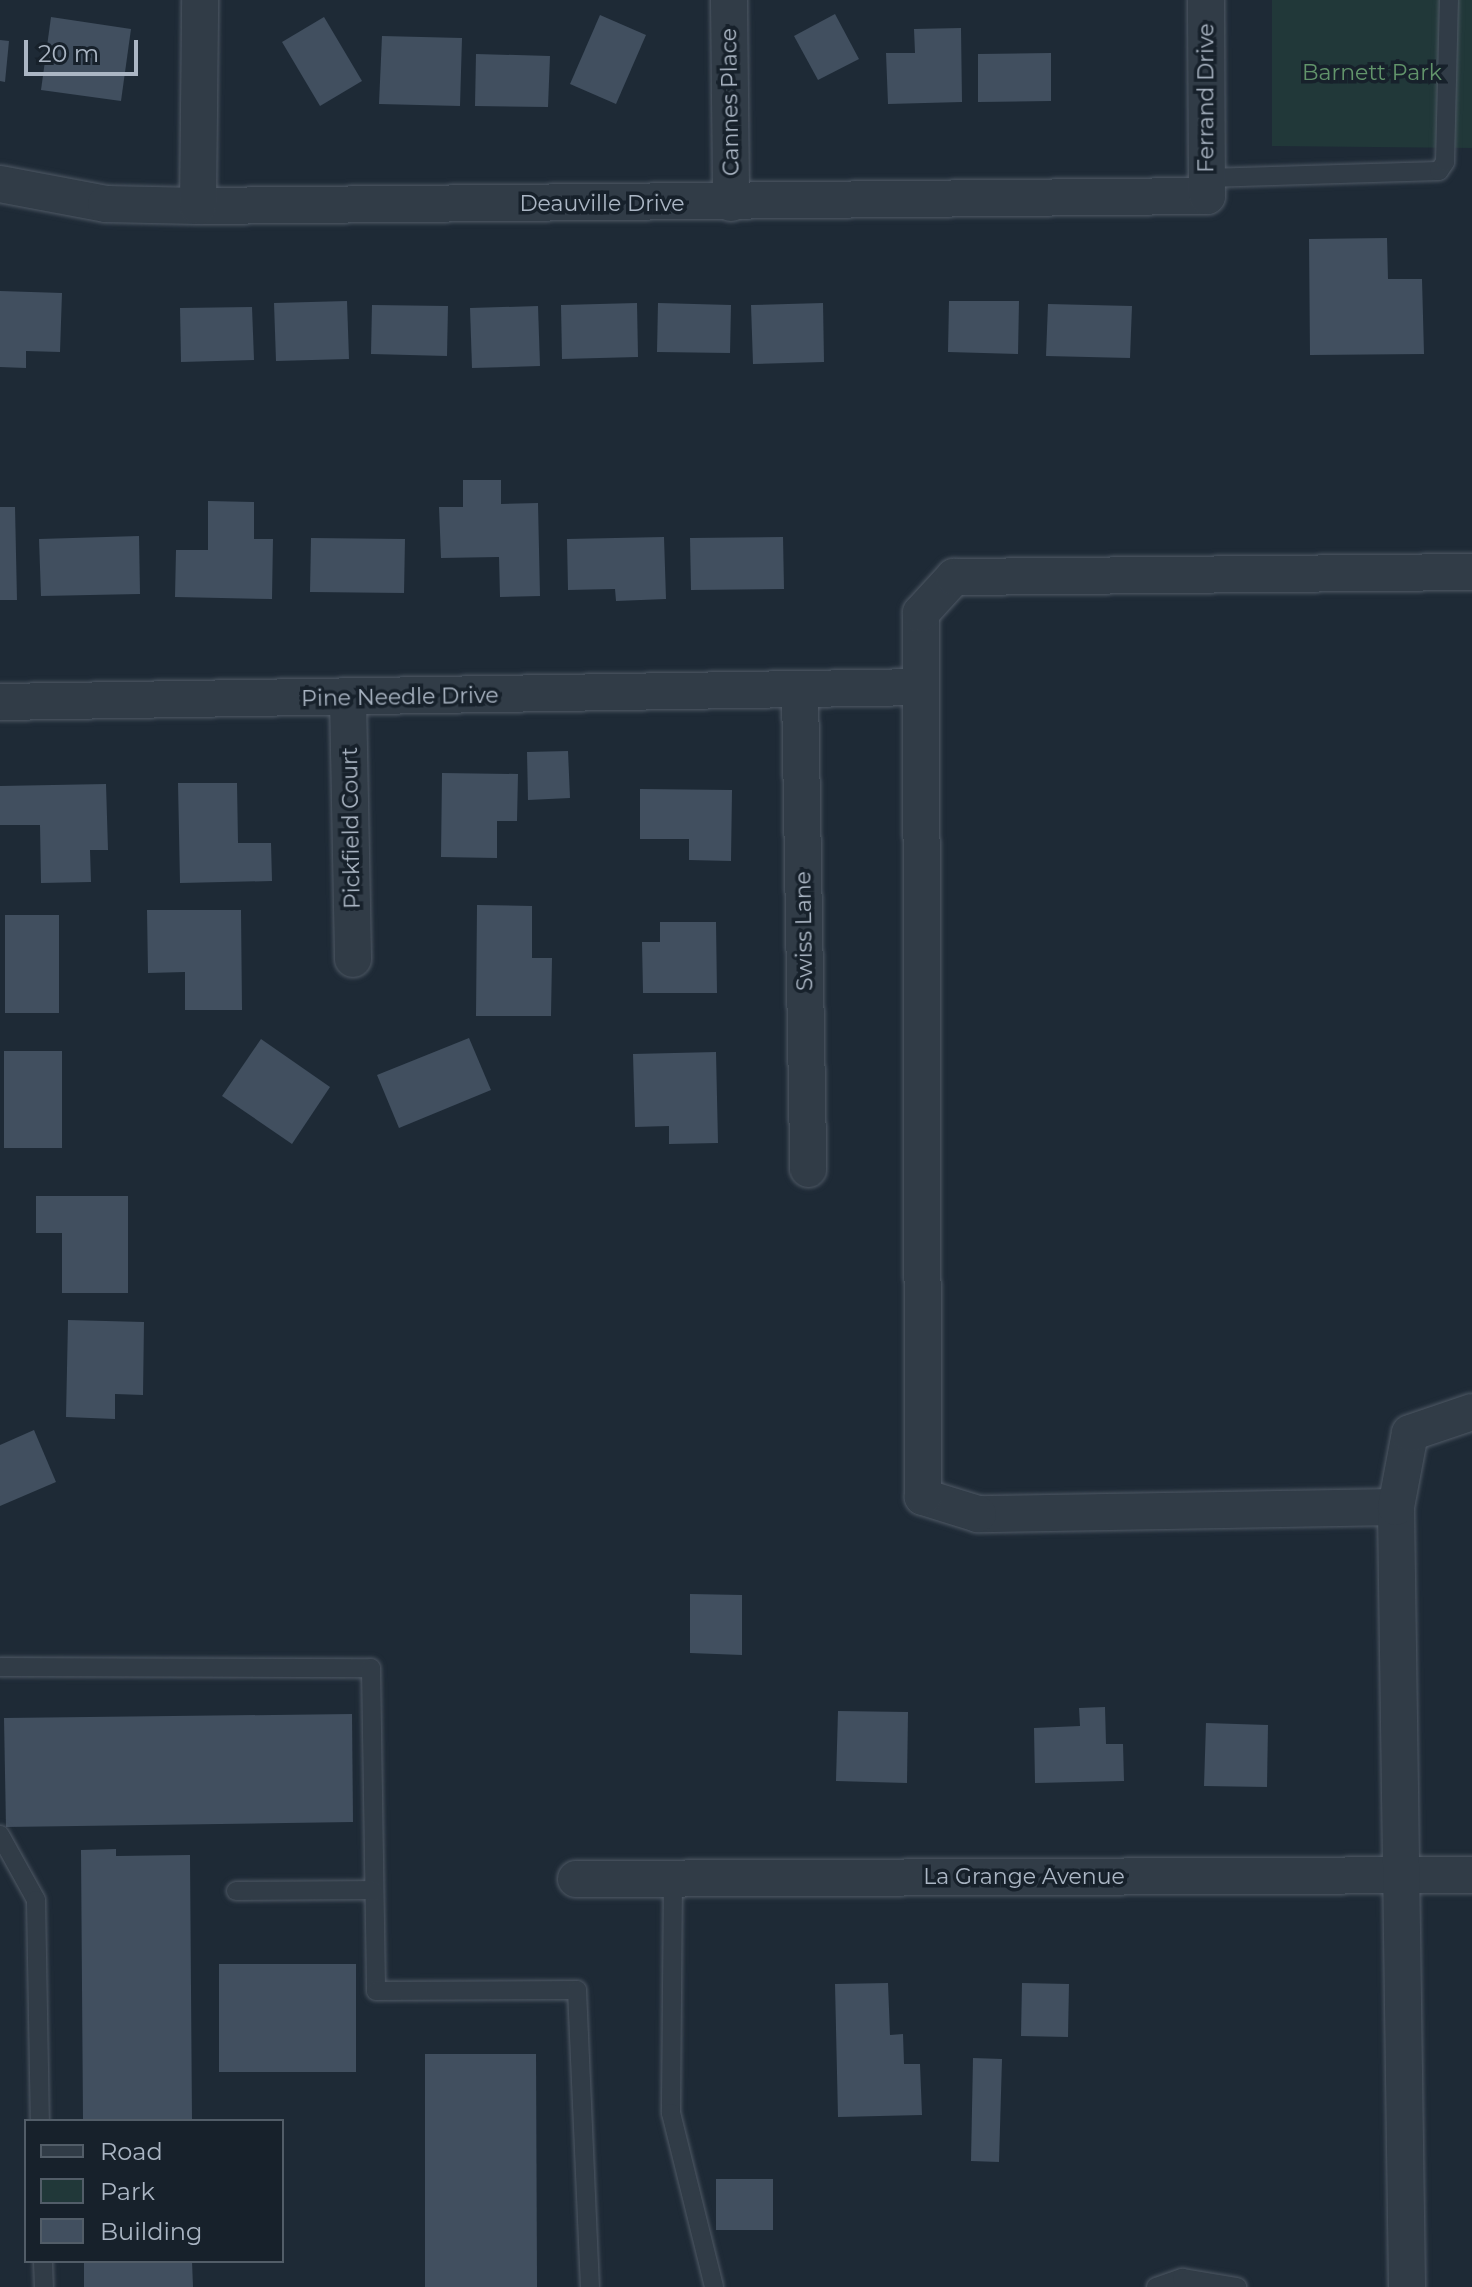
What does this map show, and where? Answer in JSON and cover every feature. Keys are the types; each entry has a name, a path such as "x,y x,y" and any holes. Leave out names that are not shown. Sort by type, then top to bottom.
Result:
{"street":[{"path":"198,206 200,0"},
{"name":"Cannes Place","path":"729,0 731,203"},
{"name":"Ferrand Drive","path":"1206,0 1207,187"},
{"name":"Deauville Drive","path":"0,184 106,204 198,206 731,203 1207,187"},
{"path":"1396,1507 978,1514 923,1497 921,613 954,577 1472,572"},
{"name":"Pine Needle Drive","path":"0,702 800,692 921,687"},
{"name":"Swiss Lane","path":"800,692 808,1169"},
{"name":"Pickfield Court","path":"348,698 353,959"},
{"path":"1407,2287 1396,1507 1410,1433 1472,1412"},
{"name":"La Grange Avenue","path":"576,1879 1472,1875"}],"lane":[{"path":"1207,187 1439,171 1445,162 1449,0"},
{"path":"0,1667 371,1668 376,1991 577,1990 590,2287"},
{"path":"0,1835 36,1900 40,2119"},
{"path":"673,1878 671,2113 714,2287"},
{"path":"236,1891 373,1890"},
{"path":"43,2263 44,2287"},
{"path":"1156,2287 1182,2278 1237,2287"}],"green space":[{"name":"Barnett Park","path":"1272,0 1472,0 1472,148 1272,146"}],"building":[{"path":"835,14 859,59 818,80 794,36"},
{"path":"600,15 646,35 616,104 570,84"},
{"path":"51,17 131,29 121,101 41,90"},
{"path":"324,17 362,81 320,106 282,42"},
{"path":"961,28 962,102 888,104 886,53 915,53 914,29"},
{"path":"382,36 462,38 460,106 379,104"},
{"path":"0,40 9,41 5,82 0,81"},
{"path":"1051,53 1051,101 978,102 978,54"},
{"path":"476,54 550,56 548,107 475,106"},
{"path":"1387,238 1388,279 1422,279 1424,354 1310,355 1309,239"},
{"path":"0,291 62,293 60,352 26,351 26,368 0,367"},
{"path":"347,301 349,359 276,361 274,303"},
{"path":"949,301 1019,301 1018,354 948,352"},
{"path":"637,303 638,357 562,359 561,305"},
{"path":"658,303 731,305 730,353 657,352"},
{"path":"823,303 824,362 753,364 751,305"},
{"path":"1048,304 1132,306 1130,358 1046,356"},
{"path":"372,305 448,306 447,356 371,354"},
{"path":"538,306 540,366 472,368 470,308"},
{"path":"252,307 254,360 181,362 180,308"},
{"path":"463,480 501,480 501,504 538,503 540,596 500,597 499,557 441,558 439,507 463,507"},
{"path":"208,501 254,502 254,539 273,539 272,599 175,597 176,550 208,550"},
{"path":"0,507 15,507 17,600 0,600"},
{"path":"139,536 140,594 41,596 39,539"},
{"path":"664,537 666,599 616,601 615,589 568,590 567,539"},
{"path":"783,537 784,589 691,590 690,538"},
{"path":"311,538 405,539 404,593 310,592"},
{"path":"568,751 570,798 528,800 527,752"},
{"path":"442,773 518,774 517,821 497,821 497,858 441,857"},
{"path":"178,783 237,783 238,843 271,843 272,881 180,883"},
{"path":"106,784 108,850 90,850 91,882 41,883 40,825 0,825 0,786"},
{"path":"640,789 732,790 731,861 689,860 689,839 640,839"},
{"path":"477,905 532,906 532,958 552,958 551,1016 476,1016"},
{"path":"147,910 241,910 242,1010 185,1010 185,972 148,973"},
{"path":"5,915 59,915 59,1013 5,1013"},
{"path":"660,922 716,922 717,993 643,993 642,942 660,942"},
{"path":"469,1038 491,1090 399,1128 377,1075"},
{"path":"261,1039 330,1087 292,1144 222,1096"},
{"path":"4,1051 62,1051 62,1148 4,1148"},
{"path":"716,1052 718,1143 669,1144 669,1126 635,1127 633,1054"},
{"path":"36,1196 128,1196 128,1293 62,1293 62,1233 36,1233"},
{"path":"68,1320 144,1322 143,1395 115,1394 115,1419 66,1417"},
{"path":"34,1430 56,1482 0,1506 0,1445"},
{"path":"690,1594 742,1595 742,1655 690,1653"},
{"path":"1105,1707 1106,1744 1123,1744 1124,1781 1035,1783 1034,1728 1080,1726 1079,1708"},
{"path":"838,1711 908,1712 907,1783 836,1781"},
{"path":"352,1714 353,1822 6,1827 4,1718"},
{"path":"1206,1723 1268,1725 1267,1787 1204,1786"},
{"path":"116,1849 116,1856 190,1855 192,2119 83,2119 81,1850"},
{"path":"219,1964 356,1964 356,2072 219,2072"},
{"path":"888,1983 890,2035 903,2034 904,2064 920,2064 922,2115 838,2117 835,1984"},
{"path":"1022,1983 1069,1984 1068,2037 1021,2036"},
{"path":"425,2054 536,2054 537,2287 425,2287"},
{"path":"973,2058 1002,2059 999,2162 971,2161"},
{"path":"716,2179 773,2179 773,2230 716,2230"},
{"path":"84,2263 192,2263 193,2287 84,2287"}]}
